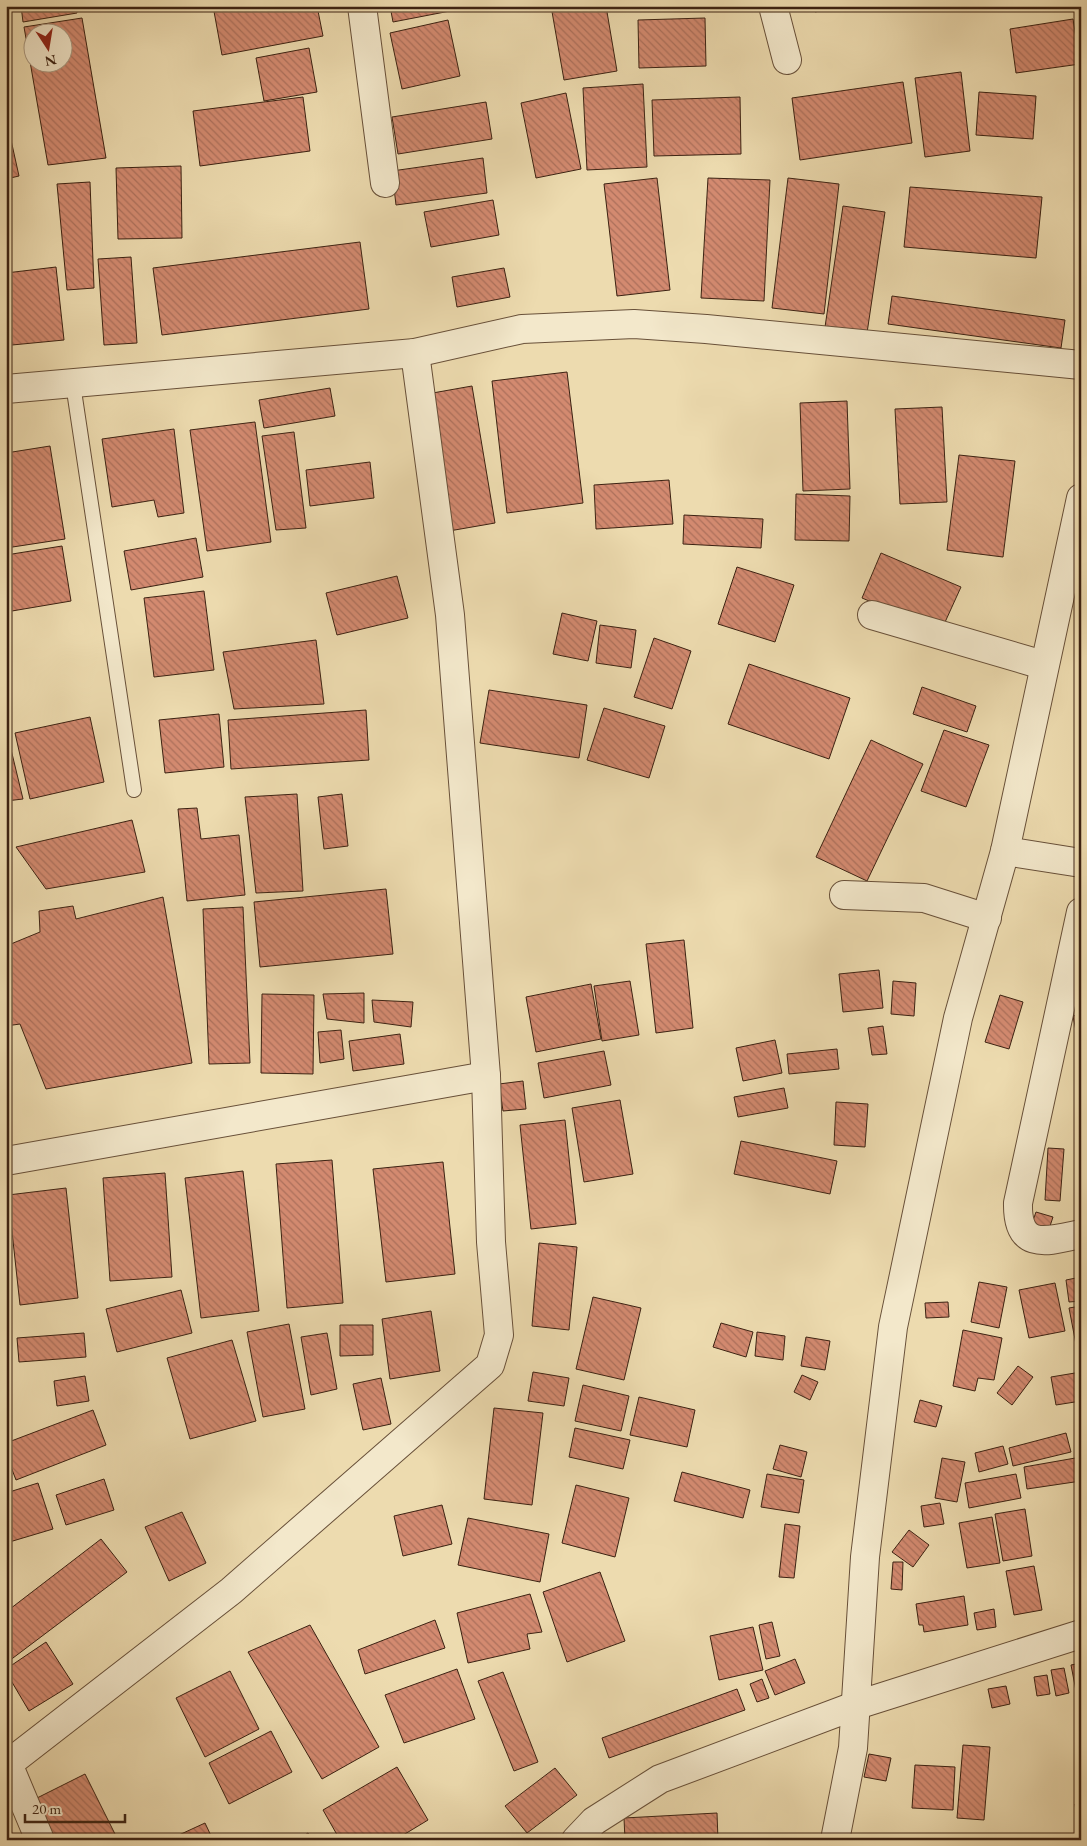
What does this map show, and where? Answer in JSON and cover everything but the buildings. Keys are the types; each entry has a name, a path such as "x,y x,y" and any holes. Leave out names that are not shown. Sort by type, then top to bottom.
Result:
{"street":[{"path":"362,6 385,183"},
{"path":"773,6 787,60"},
{"path":"6,389 415,352 522,328 634,324 706,329 1081,365"},
{"path":"40,1840 7,1761 231,1591 490,1365 499,1335 491,1242 486,1076 450,615 415,352"},
{"path":"835,1840 853,1748 865,1557 893,1327 958,1018 1005,851 1043,665 1081,498"},
{"path":"872,615 1043,665"},
{"path":"1005,851 1081,863"},
{"path":"844,896 924,898 987,918"},
{"path":"1081,912 1018,1204 1018,1220 1027,1236 1042,1242 1081,1234"},
{"path":"6,1161 486,1076"},
{"path":"576,1840 594,1821 660,1780 857,1705 1081,1634"}],"lane":[{"path":"73,384 134,790"}]}
